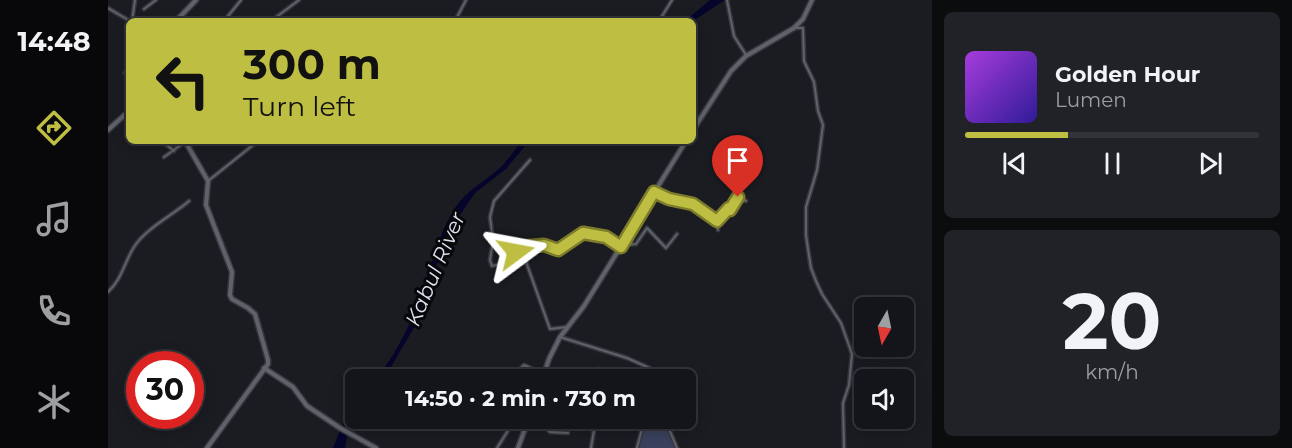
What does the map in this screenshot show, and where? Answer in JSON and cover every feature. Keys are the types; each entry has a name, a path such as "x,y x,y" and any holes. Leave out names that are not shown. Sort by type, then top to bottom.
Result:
{"main road":[{"path":"179,18 196,0"},
{"path":"696,125 731,71 746,56 794,28 803,19 812,0"},
{"path":"108,130 126,114"},
{"path":"187,144 208,181 206,205 232,272 230,295 257,318 268,360 268,364 207,448"},
{"path":"546,369 560,337 584,306 684,144"},
{"path":"264,368 293,387 307,406 376,448"},
{"path":"518,448 525,429"}],"street":[{"path":"132,18 135,0"},
{"path":"144,9 156,0"},
{"path":"226,18 241,0"},
{"path":"275,18 299,0"},
{"path":"457,18 466,0"},
{"path":"661,18 672,0"},
{"path":"727,0 734,36 746,56"},
{"path":"108,9 126,18"},
{"path":"794,28 803,28 804,61 814,82 818,111 823,125 817,170 806,207 806,235 811,268 822,294 841,323 852,354 849,385 843,403 844,448"},
{"path":"166,144 174,151"},
{"path":"164,157 182,144"},
{"path":"208,181 254,144"},
{"path":"531,160 494,201 490,217 493,241 490,260 492,266 517,258 525,259 550,329 567,327"},
{"path":"654,192 669,199 693,204 717,221 718,230"},
{"path":"717,221 729,208 730,210 738,197 746,201"},
{"path":"108,292 120,279 139,241 165,217 189,201"},
{"path":"517,258 516,252 519,247 544,245 558,250 583,233 606,237 622,246 636,244 647,228 666,248 677,234"},
{"path":"560,337 652,369"},
{"path":"520,369 524,365 533,369"},
{"path":"497,448 509,429"},
{"path":"547,429 550,432 568,433"},
{"path":"591,448 594,429"},
{"path":"637,448 642,429"},
{"path":"669,429 677,448"}],"shaded area":[{"path":"642,429 669,429 677,448 637,448"}],"water":[{"path":"710,0 725,0 696,19 689,18"},
{"name":"Kabul River","path":"520,144 527,144 506,169 475,193 458,218 436,267 415,326 390,369 383,369 406,331 448,221 457,205 502,166"},
{"path":"345,419 345,429 349,429 345,448 333,448"}],"route":[{"path":"516,252 519,247 544,245 558,250 583,233 606,237 621,247 654,192 669,199 693,204 717,221 729,208 730,210 738,197"}]}
